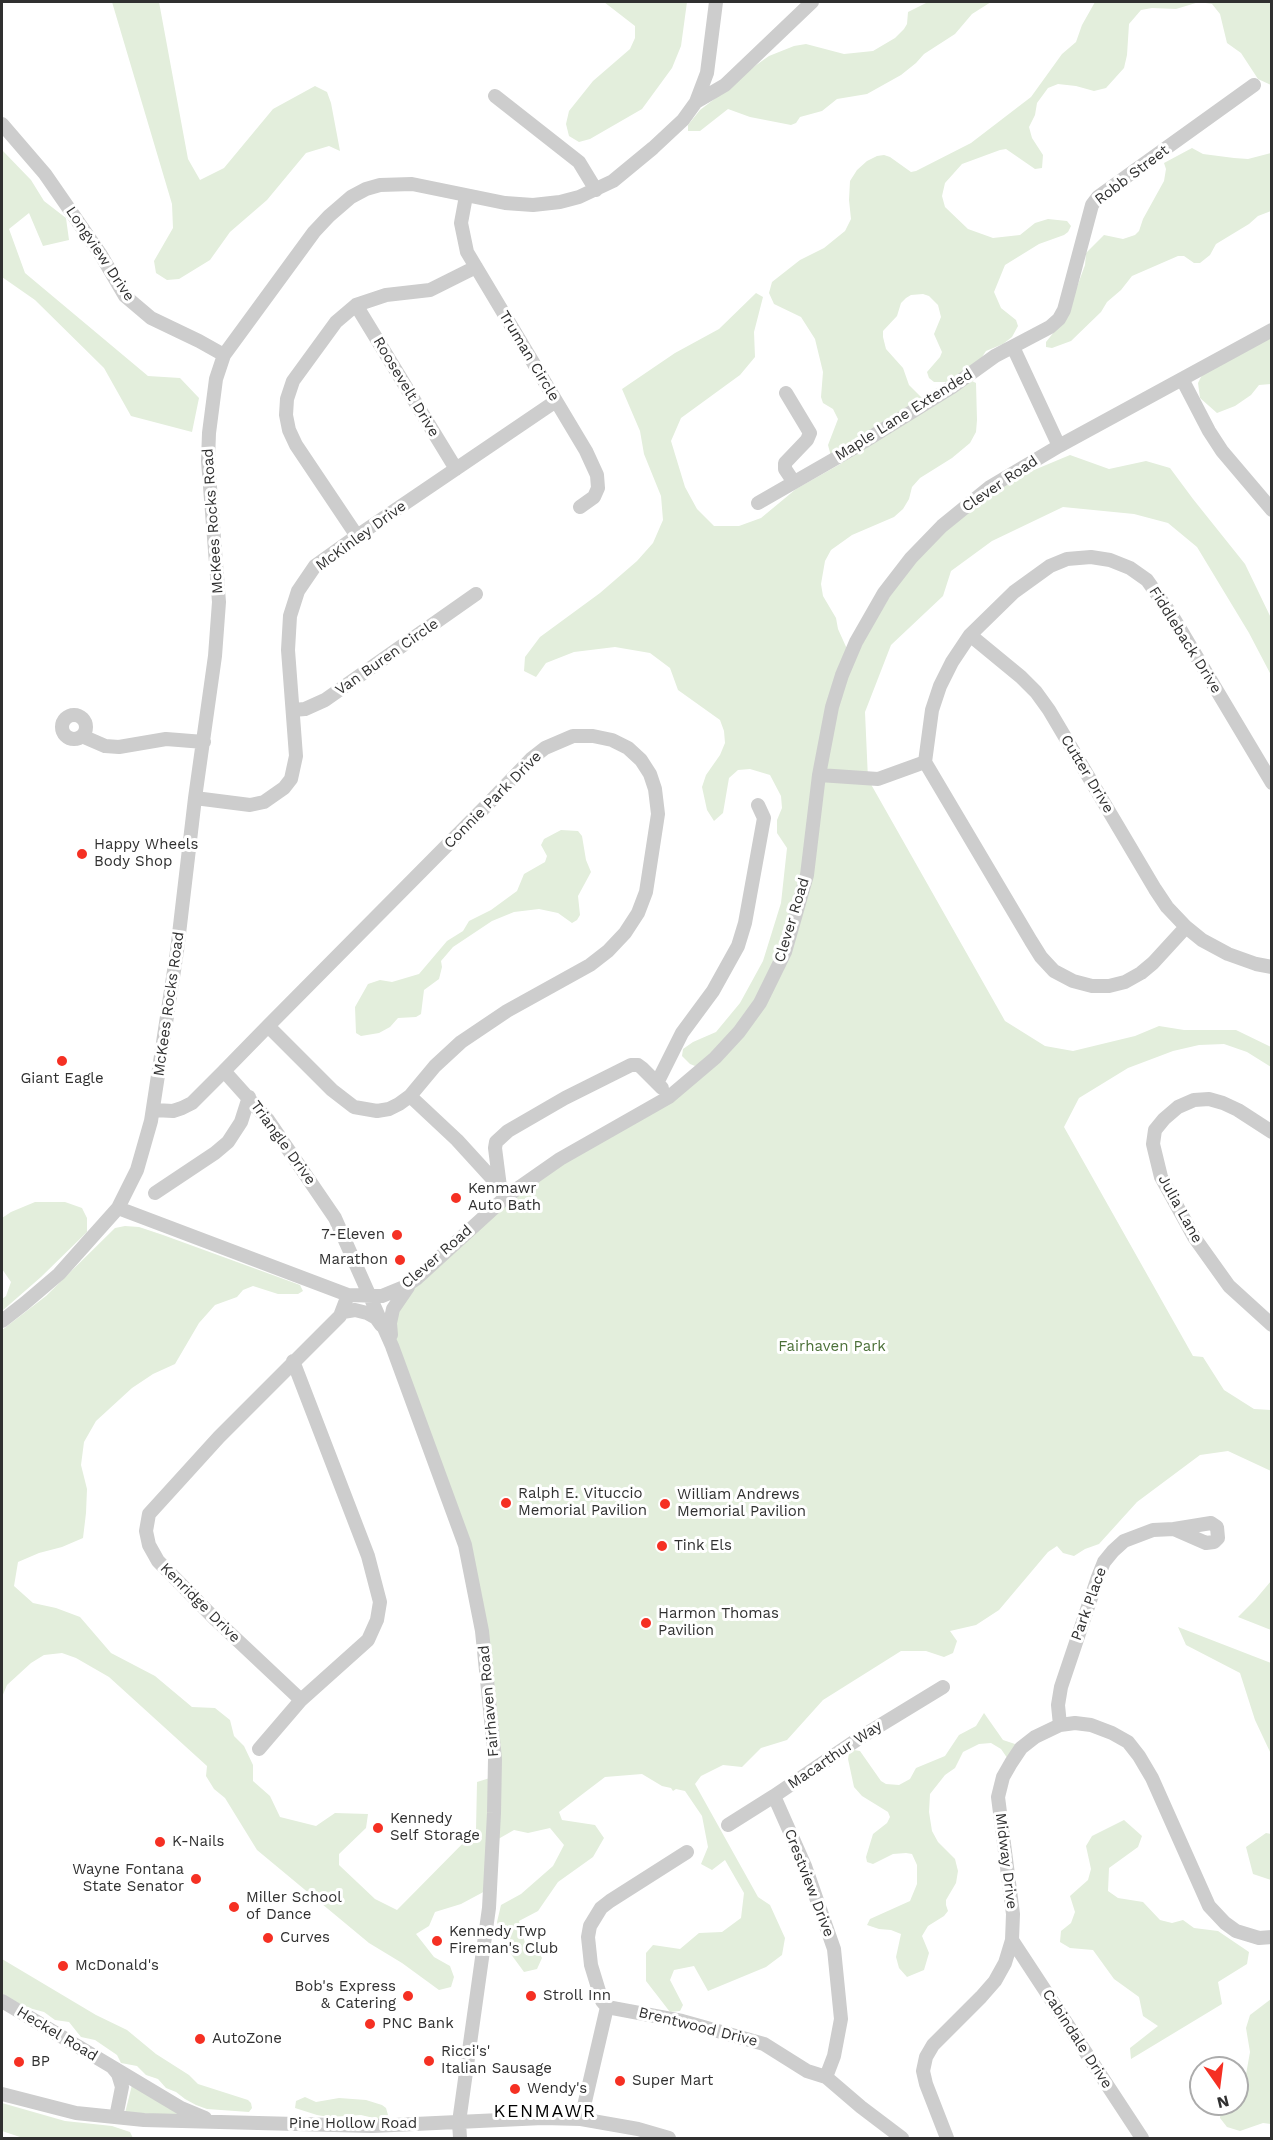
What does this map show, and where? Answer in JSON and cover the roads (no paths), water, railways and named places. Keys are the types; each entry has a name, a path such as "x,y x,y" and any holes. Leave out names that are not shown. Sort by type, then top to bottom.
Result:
{"street":[{"name":"McKees Rocks Road","path":"2,1321 58,1274 118,1208 137,1170 154,1110 215,656 219,602 208,462 208,433 216,379 224,355 314,232 329,216 366,189 380,184 412,184 505,203 533,205 560,202 596,190 613,181 683,120 696,102 706,74 716,2"},
{"path":"696,102 724,85 812,2"},
{"name":"Robb Street","path":"1013,347 1050,327 1059,319 1064,310 1092,205 1098,197 1254,85"},
{"path":"495,96 579,162 596,190"},
{"name":"Longview Drive","path":"2,124 45,174 101,255 125,296 151,318 224,355"},
{"name":"Truman Circle","path":"466,196 461,223 467,252 586,452 597,475 598,488 594,497 580,507"},
{"path":"357,536 296,445 286,415 287,399 293,381 336,322 357,305 386,295 430,290 476,267"},
{"name":"Roosevelt Drive","path":"357,305 456,469"},
{"name":"Clever Road","path":"118,1208 348,1295 371,1297 394,1292 416,1279 503,1191 669,1096 715,1058 739,1032 760,1003 785,951 807,875 819,775 830,718 842,675 856,642 884,593 911,558 942,526 990,487 1059,446 1272,330"},
{"path":"1013,347 1059,446"},
{"name":"Maple Lane Extended","path":"758,503 852,449 967,378 980,365 1013,347"},
{"path":"1182,379 1222,452 1272,510"},
{"path":"786,393 810,433 807,440 785,463 784,469 793,481"},
{"name":"McKinley Drive","path":"195,798 249,805 264,802 284,788 291,779 295,767 288,632 298,591 315,566 556,401"},
{"name":"Fiddleback Drive","path":"924,762 932,710 940,686 952,662 970,635 1014,592 1050,566 1067,559 1091,557 1110,560 1130,568 1148,580 1161,597 1272,783"},
{"name":"Van Buren Circle","path":"293,710 305,709 325,700 476,594"},
{"name":"Cutter Drive","path":"970,635 1021,676 1036,692 1049,710 1155,889 1167,907 1186,927"},
{"path":"82,736 105,746 119,747 166,739 204,742"},
{"name":"Connie Park Drive","path":"224,1071 531,759 545,748 573,736 593,736 612,740 628,748 641,760 650,774 655,789 658,814 646,892 638,912 608,951 590,965 507,1011 461,1042 435,1066 410,1096"},
{"path":"819,775 878,779 924,762 1041,957 1054,971 1073,981 1092,986 1109,986 1125,982 1153,963 1186,927 1202,940 1228,954 1272,967"},
{"path":"657,1083 682,1033 712,991 738,946 746,923 764,818 758,805"},
{"path":"268,1026 332,1090 354,1107 371,1111 389,1109 410,1096 457,1140 503,1191"},
{"path":"503,1191 495,1148 496,1142 508,1131 565,1098 631,1065 638,1065 642,1068 669,1096"},
{"path":"154,1110 173,1110 192,1103 224,1071"},
{"name":"Triangle Drive","path":"224,1071 268,1120 335,1218 371,1297"},
{"path":"155,1193 228,1142 241,1122 249,1097"},
{"name":"Julia Lane","path":"1272,1132 1224,1103 1194,1100 1178,1107 1164,1119 1155,1130 1153,1144 1161,1178 1194,1237 1229,1286 1272,1325"},
{"path":"392,1346 390,1323 393,1309 416,1279"},
{"name":"Kenridge Drive","path":"301,1700 216,1620 158,1561 149,1545 146,1531 148,1515 219,1437 343,1312 348,1295"},
{"name":"Fairhaven Road","path":"371,1297 392,1346 465,1545 482,1631 491,1704 495,1759 491,1880 488,1918 459,2122 460,2139"},
{"path":"343,1312 355,1310 367,1313 376,1318 386,1332"},
{"path":"259,1749 301,1700 368,1640 377,1620 380,1602 368,1556 293,1361"},
{"name":"Park Place","path":"1060,1725 1058,1705 1061,1687 1104,1562 1124,1540 1153,1530 1174,1529"},
{"name":"Macarthur Way","path":"728,1825 861,1737 943,1687"},
{"name":"Midway Drive","path":"947,2139 926,2084 923,2071 926,2057 933,2045 995,1981 1005,1963 1012,1940 1013,1914 998,1797 1003,1777 1021,1749 1041,1734 1060,1725 1075,1723 1091,1725 1128,1742 1140,1756 1152,1778 1209,1906 1236,1931 1259,1938 1272,1937"},
{"name":"Crestview Drive","path":"774,1796 805,1866 834,1949 841,2019 837,2047 826,2077"},
{"path":"581,2119 607,2007 602,2001 591,1965 588,1937 594,1916 610,1901 687,1852"},
{"name":"Cabindale Drive","path":"1012,1940 1142,2139"},
{"name":"Heckel Road","path":"2,2001 181,2108 219,2122"},
{"name":"Brentwood Drive","path":"607,2007 682,2021 764,2044 807,2071 826,2077 902,2139"},
{"name":"Heckel Road","path":"112,2067 118,2074 122,2087 116,2117"},
{"name":"Pine Hollow Road","path":"2,2094 76,2113 219,2122 282,2132 548,2118 581,2119 638,2129 669,2139"}],"place":[{"name":"Happy Wheels Body Shop","path":"82,854"},
{"name":"Giant Eagle","path":"62,1061"},
{"name":"Kenmawr Auto Bath","path":"456,1198"},
{"name":"7-Eleven","path":"397,1235"},
{"name":"Marathon","path":"400,1260"},
{"name":"Ralph E. Vituccio Memorial Pavilion","path":"506,1503"},
{"name":"William Andrews Memorial Pavilion","path":"665,1504"},
{"name":"Tink Els","path":"662,1546"},
{"name":"Harmon Thomas Pavilion","path":"646,1623"},
{"name":"Kennedy Self Storage","path":"378,1828"},
{"name":"K-Nails","path":"160,1842"},
{"name":"Wayne Fontana State Senator","path":"196,1879"},
{"name":"Miller School of Dance","path":"234,1907"},
{"name":"Curves","path":"268,1938"},
{"name":"Kennedy Twp Fireman's Club","path":"437,1941"},
{"name":"McDonald's","path":"63,1966"},
{"name":"Bob's Express & Catering","path":"408,1996"},
{"name":"Stroll Inn","path":"531,1996"},
{"name":"PNC Bank","path":"370,2024"},
{"name":"AutoZone","path":"200,2039"},
{"name":"Ricci's' Italian Sausage","path":"429,2061"},
{"name":"BP","path":"19,2062"},
{"name":"Super Mart","path":"620,2081"},
{"name":"Wendy's","path":"515,2089"}],"district":[{"name":"KENMAWR","path":"545,2112"}],"park label":[{"name":"Fairhaven Park","path":"832,1347"}]}
